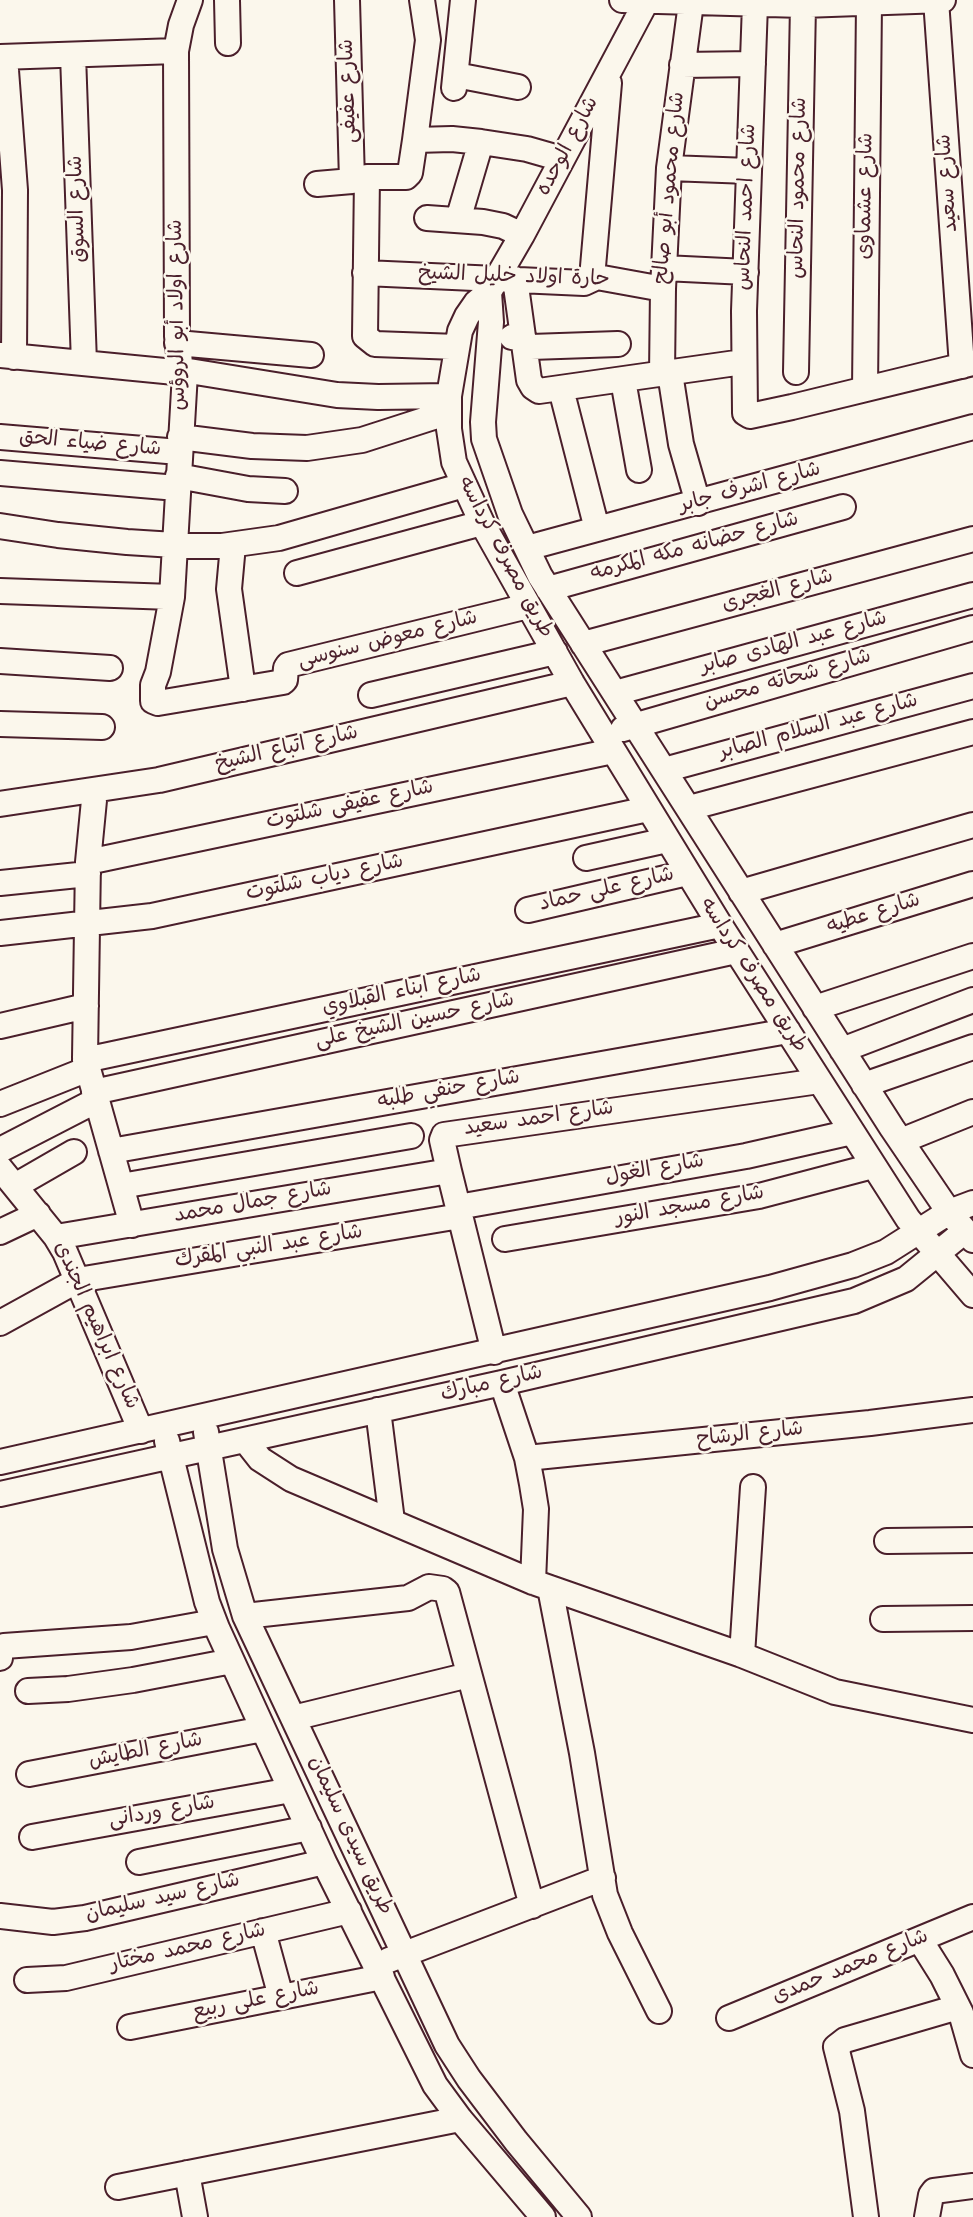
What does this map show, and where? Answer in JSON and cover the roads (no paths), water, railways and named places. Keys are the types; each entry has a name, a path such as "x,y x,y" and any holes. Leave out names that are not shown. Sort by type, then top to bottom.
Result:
{"street":[{"name":"شارع اولاد أبو الروؤس","path":"154,702 153,685 158,672 172,597 184,371 180,363 177,343 176,51 181,25 190,0"},
{"path":"227,0 228,43"},
{"name":"شارع عفيفى","path":"347,0 365,273 364,332 371,343 375,344 457,347"},
{"path":"316,184 408,176 428,40 422,0"},
{"path":"463,0 455,82 518,87"},
{"name":"شارع سعيد","path":"936,0 968,365"},
{"path":"638,1 803,5 943,0"},
{"name":"شارع الوحده","path":"500,283 522,235 610,71 638,1"},
{"name":"شارع عشماوى","path":"859,2 865,389"},
{"name":"شارع محمود أبو صالح","path":"691,3 669,168 663,279 666,374 681,444 698,503"},
{"name":"شارع احمد النحاس","path":"755,4 743,362 744,409 750,416 865,389"},
{"name":"شارع محمود النحاس","path":"796,372 803,5"},
{"path":"176,51 2,57 15,190 7,356 184,371 337,395 449,404"},
{"name":"شارع السوق","path":"73,55 84,363"},
{"path":"682,65 753,64"},
{"path":"592,278 610,71"},
{"path":"415,140 452,139 482,142 526,149 562,159"},
{"path":"458,220 482,142"},
{"path":"669,168 749,171"},
{"path":"427,218 504,226 522,235"},
{"name":"حارة اولاد خليل الشيخ","path":"365,273 500,283 584,283 597,277 663,279 746,272"},
{"path":"500,283 524,341 529,380 539,391 743,362"},
{"name":"طريق مصرف كرداسه","path":"500,283 489,337 483,422 484,439 510,514 526,548 548,588 864,1085 949,1212 969,1235"},
{"name":"طريق مصرف كرداسه","path":"500,283 466,316 460,331 449,404 449,429 454,462 482,524 572,683 736,951 873,1166 918,1232 973,1295"},
{"path":"489,337 514,337 531,346 618,344"},
{"path":"177,343 310,355"},
{"path":"865,389 968,365"},
{"path":"622,380 639,470"},
{"path":"561,389 597,530"},
{"name":"شارع ضياء الحق","path":"0,437 307,448 362,440 449,404"},
{"name":"شارع اشرف جابر","path":"526,548 973,427"},
{"path":"0,473 177,482 285,491"},
{"path":"0,526 58,535 174,545 233,544 279,538 464,484"},
{"name":"شارع حضانه مكه المكرمه","path":"548,588 843,507"},
{"path":"297,573 482,524"},
{"name":"شارع الغجرى","path":"584,644 973,539"},
{"path":"233,544 229,589 243,689"},
{"path":"0,591 172,597"},
{"name":"شارع عبد الهادى صابر","path":"615,693 973,595"},
{"name":"شارع معوض سنوسى","path":"154,702 284,682 288,665 528,606"},
{"name":"شارع شحاته محسن","path":"608,743 636,725 973,628"},
{"path":"370,695 555,652"},
{"path":"0,661 110,668"},
{"name":"شارع اتباع الشيخ","path":"0,804 159,780 572,683"},
{"name":"شارع عبد السلام الصابر","path":"664,770 973,686"},
{"path":"0,724 102,727"},
{"path":"689,808 973,732"},
{"name":"شارع عفيفى شلتوت","path":"0,883 88,868 608,743"},
{"path":"95,790 88,868 86,1064 132,1225"},
{"name":"شارع دياب شلتوت","path":"0,933 152,916 648,809"},
{"path":"741,892 973,825"},
{"path":"586,858 667,840"},
{"name":"شارع على حماد","path":"528,910 687,873"},
{"name":"شارع عطيه","path":"775,945 973,884"},
{"name":"شارع ابناء القبلاوي","path":"0,1104 86,1064 720,925"},
{"name":"شارع حسين الشيخ على","path":"0,1150 96,1096 736,951"},
{"path":"815,1008 973,956"},
{"path":"842,1050 973,1000"},
{"path":"0,1026 86,1006"},
{"name":"شارع حنفي طلبه","path":"111,1151 788,1030"},
{"path":"864,1085 973,1047"},
{"name":"شارع احمد سعيد","path":"494,1352 442,1140 446,1134 819,1081"},
{"path":"901,1141 973,1112"},
{"name":"شارع الغول","path":"459,1211 746,1156 852,1132"},
{"path":"121,1186 411,1136"},
{"path":"7,1177 74,1152"},
{"name":"شارع مسجد النور","path":"505,1239 759,1196 873,1166"},
{"name":"شارع جمال محمد","path":"56,1237 449,1171"},
{"name":"شارع ابراهيم الجندى","path":"7,1177 56,1237 152,1428"},
{"name":"شارع مبارك","path":"0,1462 770,1288 853,1265 885,1252 949,1212 973,1203"},
{"name":"شارع عبد النبي المقرك","path":"0,1323 78,1280 459,1211"},
{"path":"0,1232 38,1214"},
{"name":"شارع مبارك","path":"0,1494 502,1383 854,1300 906,1279 969,1235"},
{"path":"544,1340 551,1371"},
{"path":"502,1383 527,1458 536,1509 542,1585 582,1753 606,1895 620,1933 659,2011"},
{"path":"378,1410 392,1521"},
{"name":"شارع الرشاح","path":"527,1458 870,1424 973,1410"},
{"name":"طريق سيدى سليمان","path":"203,1417 225,1549 245,1616 447,2045 469,2079 516,2141 579,2217"},
{"name":"طريق سيدى سليمان","path":"152,1428 171,1456 204,1593 214,1622 324,1862 435,2085 460,2119 543,2217"},
{"path":"245,1440 260,1459 279,1472 542,1585 742,1655 835,1692 973,1719"},
{"path":"180,1493 214,1487"},
{"path":"742,1655 753,1487"},
{"path":"887,1541 973,1540"},
{"path":"245,1616 408,1598 429,1587 439,1587 447,1593 532,1906"},
{"path":"883,1619 973,1618"},
{"path":"0,1658 1,1648 4,1646 131,1637 214,1622"},
{"path":"28,1691 68,1689 133,1680 232,1662"},
{"path":"293,1718 469,1675"},
{"name":"شارع الطايش","path":"29,1774 263,1729"},
{"name":"شارع وردانى","path":"32,1837 291,1790"},
{"path":"139,1862 309,1828"},
{"name":"شارع سيد سليمان","path":"0,1916 53,1922 85,1918 324,1862"},
{"name":"شارع على ربيع","path":"130,2027 281,1997 379,1972 405,1954 603,1878"},
{"name":"شارع محمد مختار","path":"27,1980 66,1978 349,1911"},
{"name":"شارع محمد حمدى","path":"729,2018 973,1917"},
{"path":"263,1931 281,1997"},
{"path":"920,1940 958,2007 973,2055"},
{"path":"866,2217 852,2111 836,2047 845,2040 958,2007"},
{"path":"118,2187 460,2119"},
{"path":"496,2162 516,2141"},
{"path":"187,2173 195,2217"},
{"path":"526,2197 548,2179"},
{"path":"927,2217 931,2195 934,2191 973,2186"}]}
